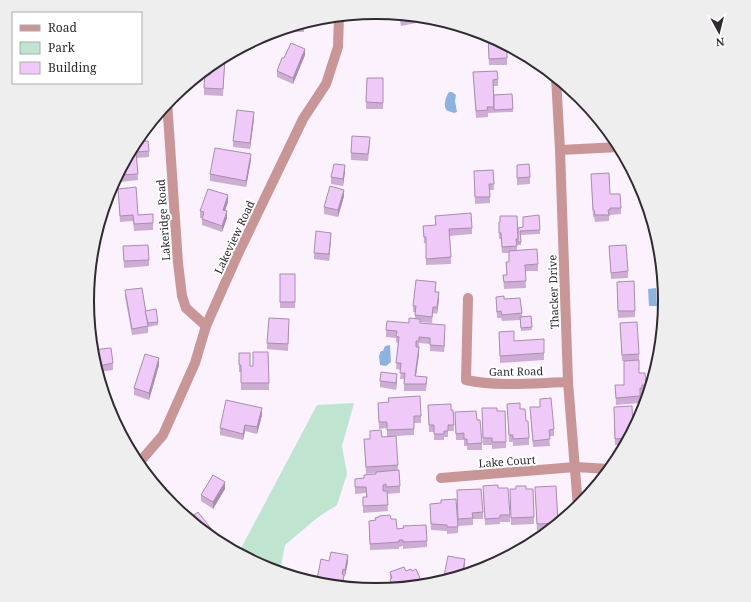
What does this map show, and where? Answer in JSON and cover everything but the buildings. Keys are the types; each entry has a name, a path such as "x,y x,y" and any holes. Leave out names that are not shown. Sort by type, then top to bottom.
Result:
{"street":[{"name":"Lakeview Road","path":"142,459 163,435 195,363 206,326 241,248 303,119 326,84 338,47 339,21"},
{"name":"Thacker Drive","path":"556,85 568,382 578,497"},
{"name":"Lakeridge Road","path":"168,110 177,258 182,296 186,308 206,326"},
{"path":"560,150 612,147"},
{"name":"Gant Road","path":"468,298 466,380 483,384 568,382"},
{"name":"Lake Court","path":"441,478 576,467 602,469"}],"green space":[{"path":"354,403 342,446 347,474 337,505 317,518 285,545 281,567 241,549 317,405"}],"water":[{"path":"449,92 456,95 455,101 457,112 454,113 448,111 445,107"},
{"path":"656,288 657,306 649,306 648,289"},
{"path":"390,345 391,362 386,366 380,365 379,356 381,351 383,351 385,346"}]}
